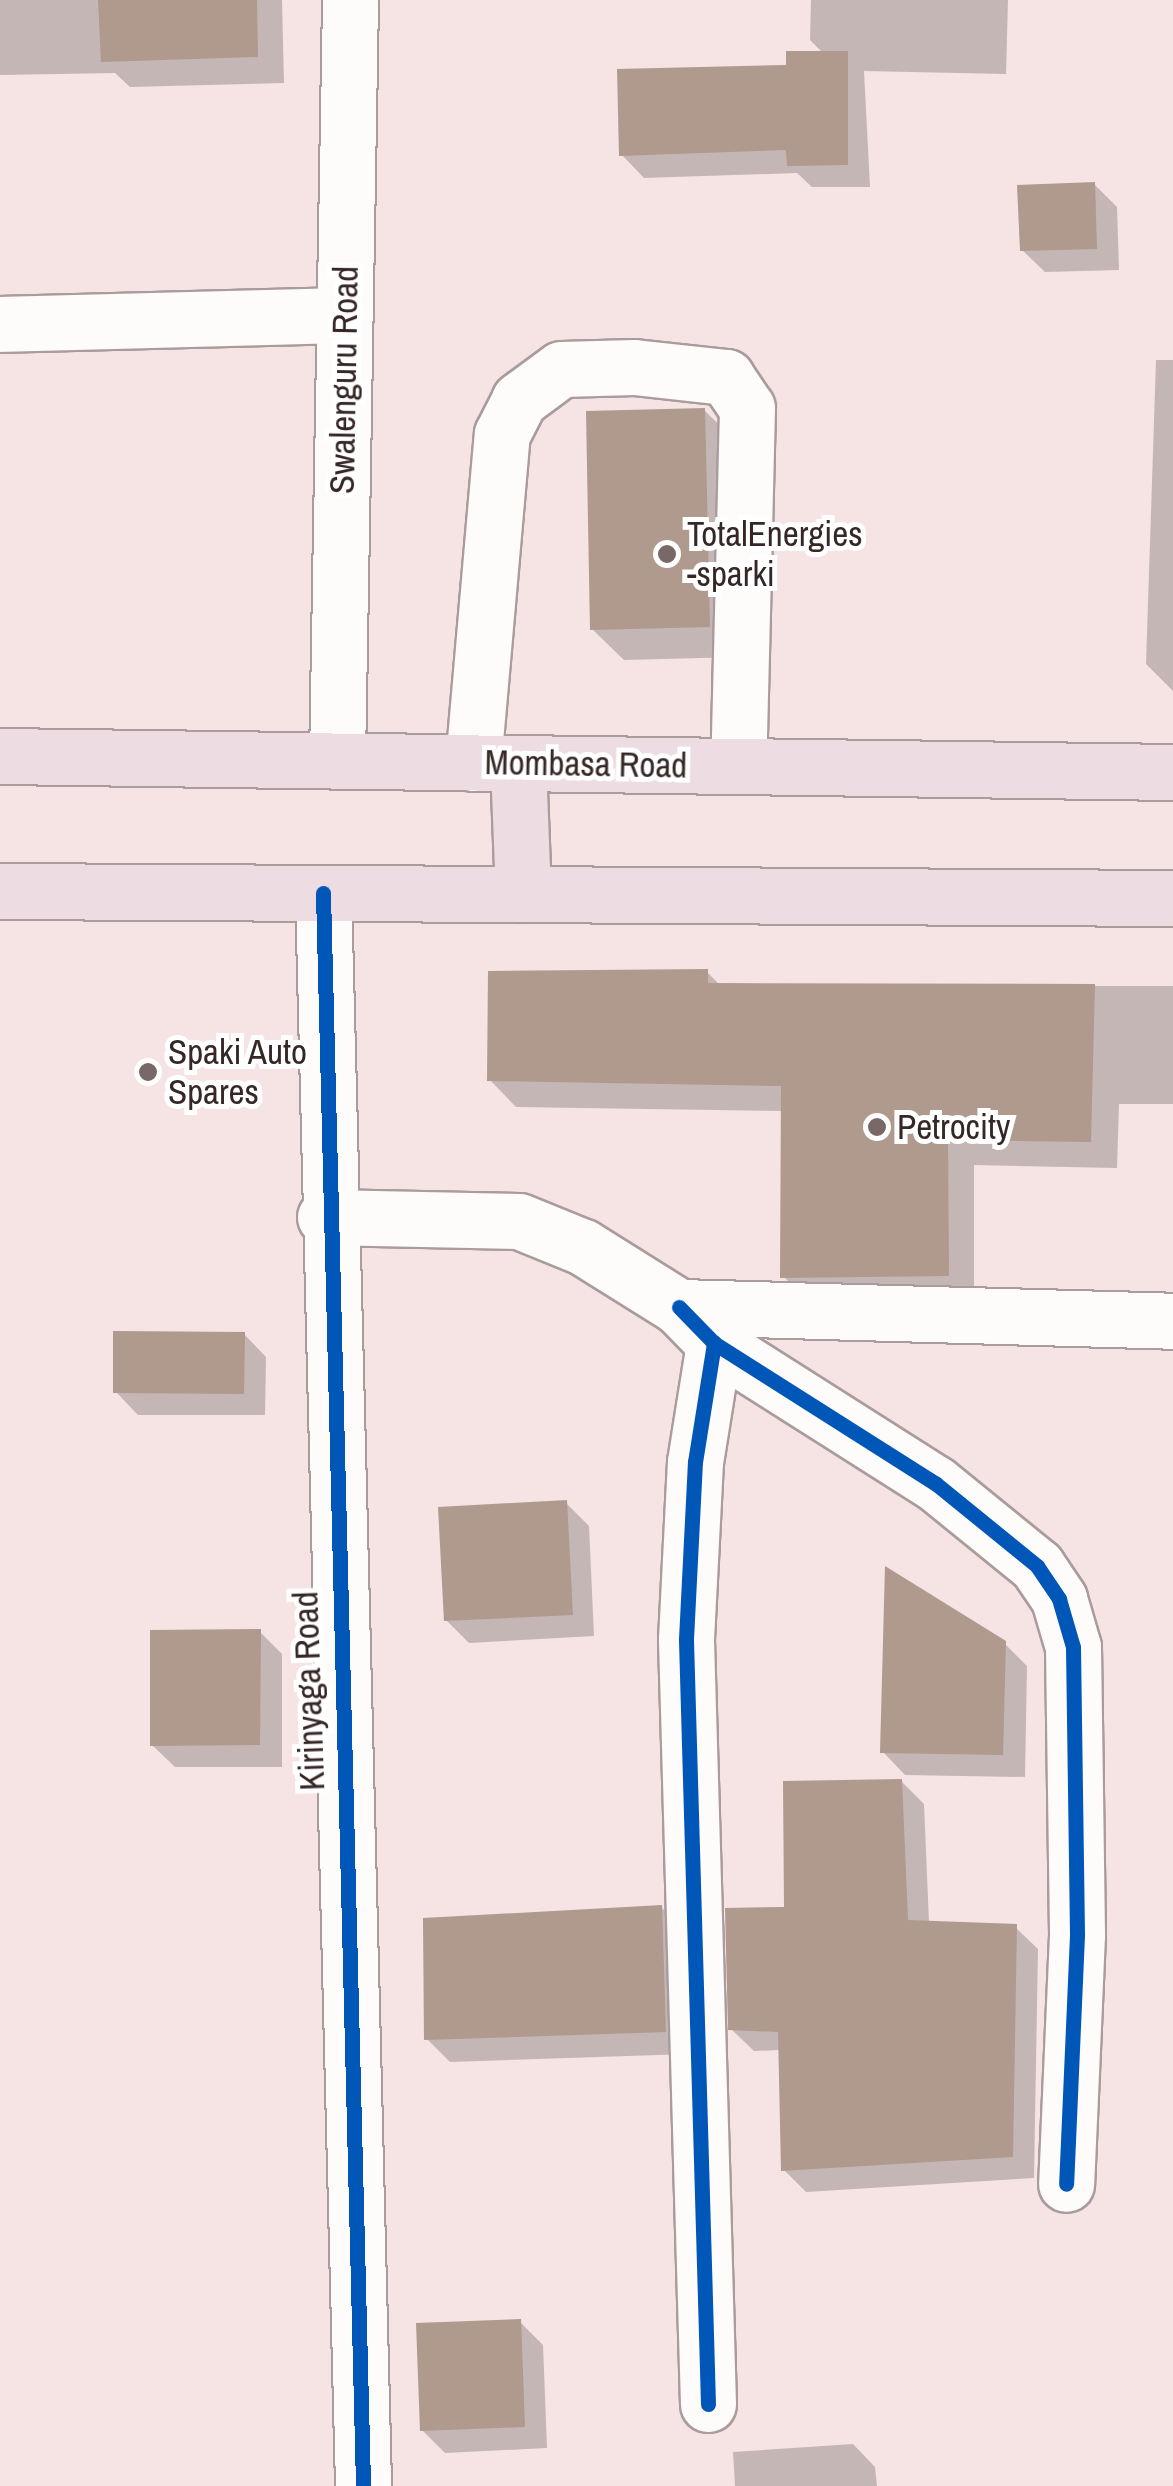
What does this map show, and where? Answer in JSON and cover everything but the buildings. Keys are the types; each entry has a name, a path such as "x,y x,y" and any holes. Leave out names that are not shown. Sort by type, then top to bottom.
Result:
{"highway":[{"name":"Mombasa Road","path":"0,756 1173,772"},
{"path":"496,763 523,894"},
{"path":"0,891 1173,898"}],"street":[{"name":"Swalenguru Road","path":"337,760 350,0"},
{"path":"0,324 345,315"},
{"path":"496,763 502,434 519,400 561,369 634,367 726,378 747,408 738,766"},
{"name":"Kirinyaga Road","path":"322,893 325,1217 362,2486"},
{"path":"325,1217 519,1221 583,1247 934,1482 1037,1566 1059,1599 1074,1686 1066,2184"},
{"path":"696,1325 1173,1321"},
{"path":"696,1325 695,1462 686,1639 708,2404"}],"cycle path":[{"path":"323,893 363,2486"},
{"path":"679,1307 714,1343 935,1483 1037,1566 1059,1599 1073,1647 1077,1935 1066,2184"},
{"path":"708,2404 686,1639 695,1462 714,1343"}],"place":[{"name":"TotalEnergies -sparki","path":"667,554"},
{"name":"Spaki Auto Spares","path":"148,1072"},
{"name":"Petrocity","path":"877,1127"}]}
